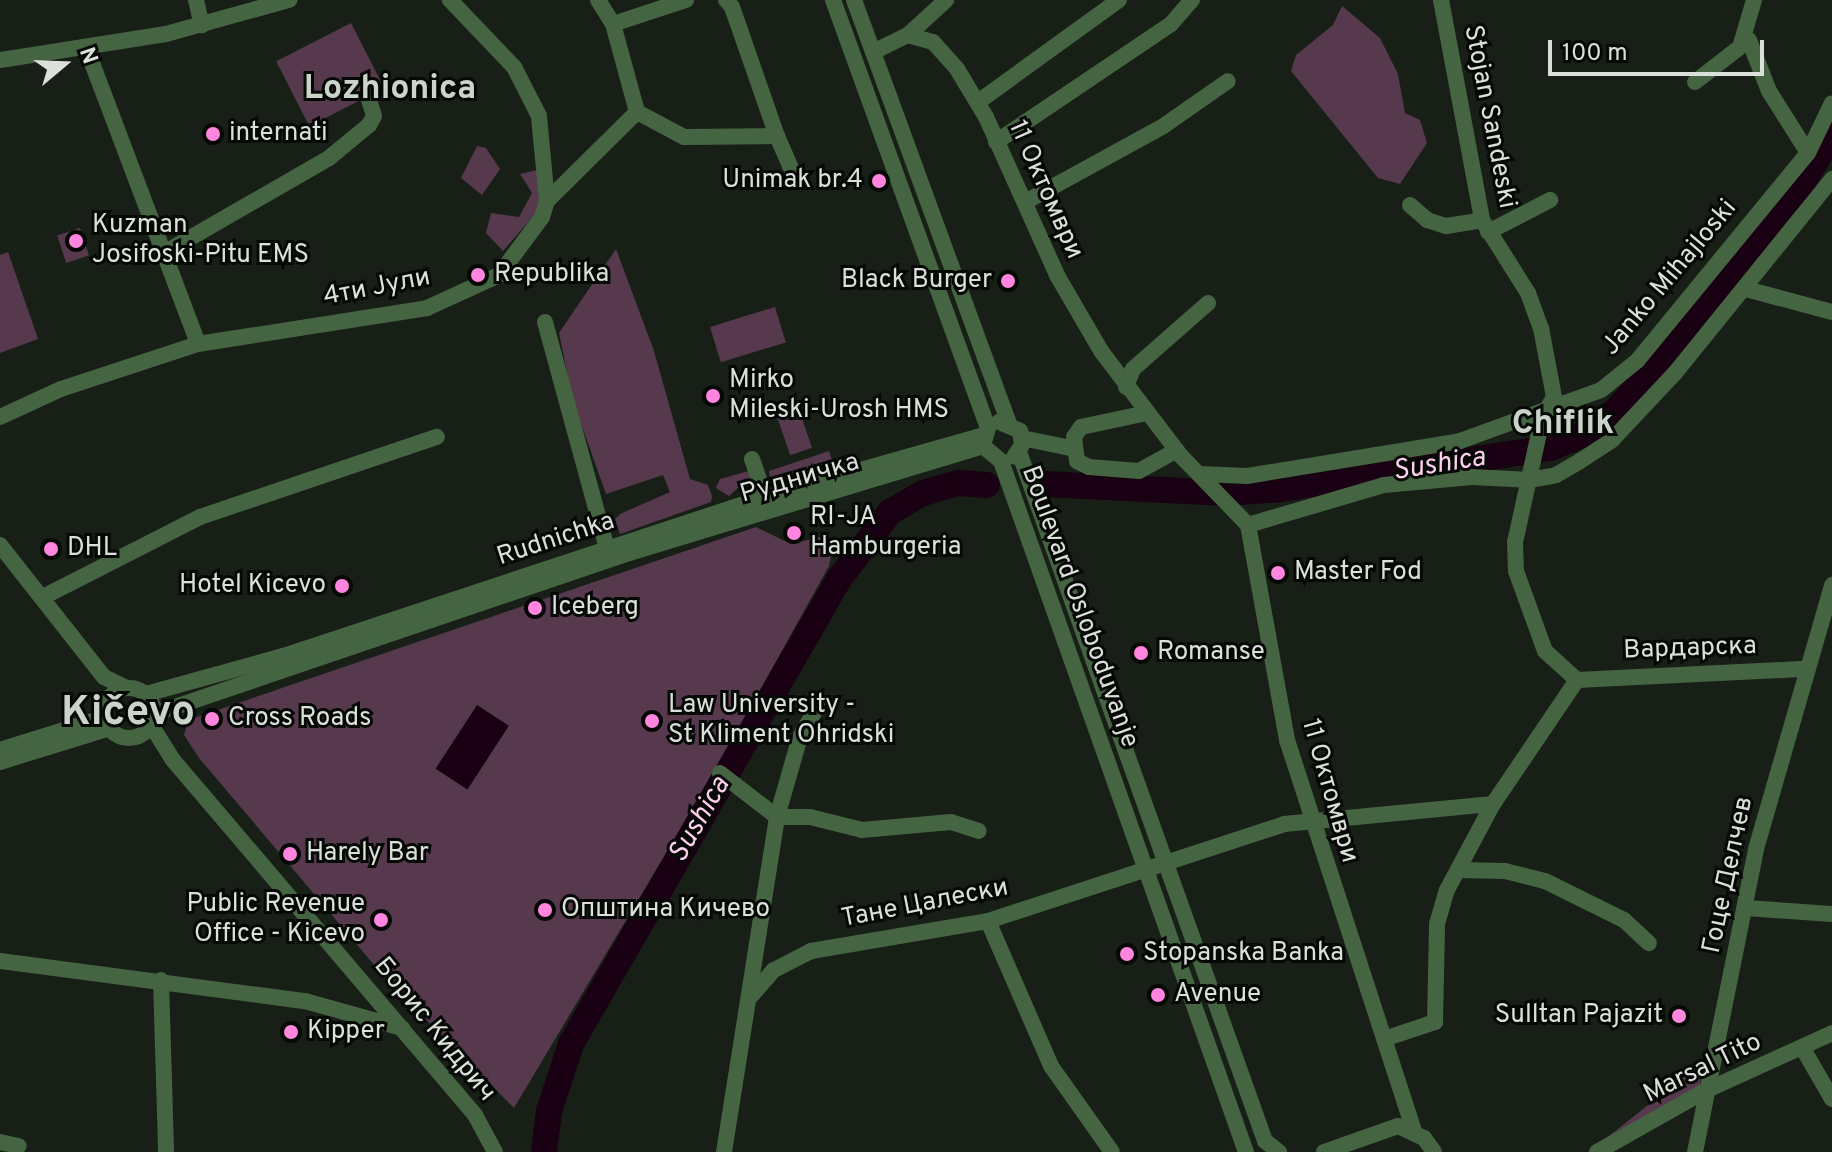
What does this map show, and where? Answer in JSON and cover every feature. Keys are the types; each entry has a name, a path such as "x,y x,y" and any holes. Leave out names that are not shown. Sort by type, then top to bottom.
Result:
{"street":[{"path":"196,0 202,25"},
{"path":"0,60 202,25 289,0"},
{"path":"450,0 514,67 539,116 547,201"},
{"path":"598,0 613,24 637,112 684,137 777,136"},
{"path":"613,24 686,0"},
{"path":"726,0 732,7 777,136 797,182"},
{"path":"833,0 985,436"},
{"path":"873,52 908,35 946,0"},
{"path":"978,102 1119,0"},
{"path":"996,142 1171,24 1192,0"},
{"name":"Stojan Sandeski","path":"1441,0 1485,226 1528,293 1541,328 1554,397 1543,415"},
{"path":"1741,44 1754,0"},
{"name":"Boulevard Osloboduvanje","path":"858,1 873,52 1018,438 1265,1141 1279,1152"},
{"name":"11 Октомври","path":"908,35 933,42 978,102 1058,277 1126,387 1147,413"},
{"path":"1695,82 1749,40 1769,91 1808,153"},
{"path":"86,47 198,344"},
{"path":"1025,202 1162,127 1228,81"},
{"path":"164,253 329,158 369,125 374,116 369,100"},
{"name":"Janko Mihajloski","path":"1204,479 1374,458 1460,441 1543,415 1601,390 1637,361 1808,153 1832,103"},
{"name":"4ти Јули","path":"0,417 61,389 198,344 427,308 499,275 542,217 547,201 637,112"},
{"path":"1177,450 1129,472 1081,465 1074,437 1081,427 1147,413 1177,450 1248,525 1384,485 1472,477 1529,480 1556,475 1612,440 1746,289 1831,185"},
{"path":"1410,205 1427,220 1446,226 1485,226 1550,200"},
{"path":"1746,289 1832,312"},
{"path":"1126,387 1133,369 1208,303"},
{"path":"545,322 607,548"},
{"path":"1384,1039 1429,1025 1438,1016 1437,924 1458,870 1493,804 1577,680 1545,651 1516,571 1515,542 1543,415"},
{"name":"Rudnichka","path":"146,694 283,656 765,497 985,436 1018,438"},
{"name":"Rudnichka","path":"149,725 600,563 985,436"},
{"name":"Boulevard Osloboduvanje","path":"985,436 1001,461 1246,1151"},
{"path":"43,597 200,517 437,437"},
{"path":"1001,461 1018,438 1075,449"},
{"path":"752,459 765,497"},
{"name":"11 Октомври","path":"1248,525 1276,692 1309,818 1414,1130"},
{"path":"0,545 104,677 146,694 149,725 120,736 107,716 104,677"},
{"name":"Гоце Делчев","path":"1695,1152 1756,849 1805,669 1832,585"},
{"name":"Вардарска","path":"1577,680 1805,669"},
{"path":"0,762 107,716 127,688"},
{"path":"724,1152 752,995 777,817 800,737 820,702"},
{"path":"0,750 107,716"},
{"name":"Борис Кидрич","path":"149,725 173,760 475,1115 495,1152"},
{"path":"720,773 736,782 777,817 810,817 862,830 951,822 979,831"},
{"name":"Тане Цалески","path":"752,995 774,970 811,951 988,921 1165,860 1309,818 1493,804"},
{"path":"1458,870 1505,871 1545,881 1624,920 1649,943"},
{"path":"1746,908 1832,914"},
{"path":"988,921 1051,1066 1112,1152"},
{"path":"0,961 305,1001 402,1028"},
{"path":"161,980 166,1152"},
{"name":"Marsal Tito","path":"1597,1152 1705,1091 1832,1033"},
{"path":"1802,1047 1832,1099"},
{"path":"1324,1152 1385,1128 1414,1130 1434,1152"},
{"path":"0,1142 19,1146"}],"shaded area":[{"path":"1342,6 1380,38 1398,74 1405,113 1420,120 1427,143 1400,184 1378,178 1291,71 1296,55 1333,25"},
{"path":"351,23 384,88 309,126 276,61"},
{"path":"477,146 486,148 500,169 482,195 461,178"},
{"path":"537,170 542,186 536,213 503,251 486,233 491,213 519,217 532,193 520,174"},
{"path":"80,228 89,256 66,263 57,235"},
{"path":"616,249 654,351 690,479 708,485 712,496 711,502 620,534 615,519 620,514 670,492 663,475 606,494 573,401 559,333"},
{"path":"8,252 38,339 0,353 0,255"},
{"path":"775,307 786,342 721,362 710,327"},
{"path":"798,407 812,448 790,455 776,414"},
{"path":"829,451 832,460 826,464 770,480 769,471"},
{"path":"752,470 754,486 739,487 729,496 716,488 720,479"},
{"path":"756,527 791,544 824,536 834,543 829,566 718,766 514,1108 386,979 199,758 184,735 188,720"},
{"path":"477,705 509,726 467,789 436,769"},
{"path":"1701,1063 1700,1088 1604,1140"}],"waterway":[{"name":"Sushica","path":"1045,484 1227,493 1281,489 1550,448 1583,435 1610,417 1636,388 1795,195 1832,135"},
{"name":"Sushica","path":"544,1152 549,1111 571,1044 839,579 890,512 923,493 959,483 987,485"}],"place":[{"name":"internati","path":"213,134"},
{"name":"Unimak br.4","path":"879,181"},
{"name":"Kuzman Josifoski-Pitu EMS","path":"76,241"},
{"name":"Republika","path":"478,275"},
{"name":"Black Burger","path":"1008,281"},
{"name":"Mirko Mileski-Urosh HMS","path":"713,396"},
{"name":"RI-JA Hamburgeria","path":"794,533"},
{"name":"DHL","path":"51,549"},
{"name":"Master Fod","path":"1278,573"},
{"name":"Hotel Kicevo","path":"342,586"},
{"name":"Iceberg","path":"535,608"},
{"name":"Romanse","path":"1141,653"},
{"name":"Cross Roads","path":"212,719"},
{"name":"Law University - St Kliment Ohridski","path":"652,721"},
{"name":"Harely Bar","path":"290,854"},
{"name":"Општина Кичево","path":"545,910"},
{"name":"Public Revenue Office - Kicevo","path":"381,920"},
{"name":"Stopanska Banka","path":"1127,954"},
{"name":"Avenue","path":"1158,995"},
{"name":"Sulltan Pajazit","path":"1679,1016"},
{"name":"Kipper","path":"291,1032"}],"district":[{"name":"Lozhionica","path":"390,90"},
{"name":"Chiflik","path":"1563,425"},
{"name":"Kičevo","path":"128,714"}]}
